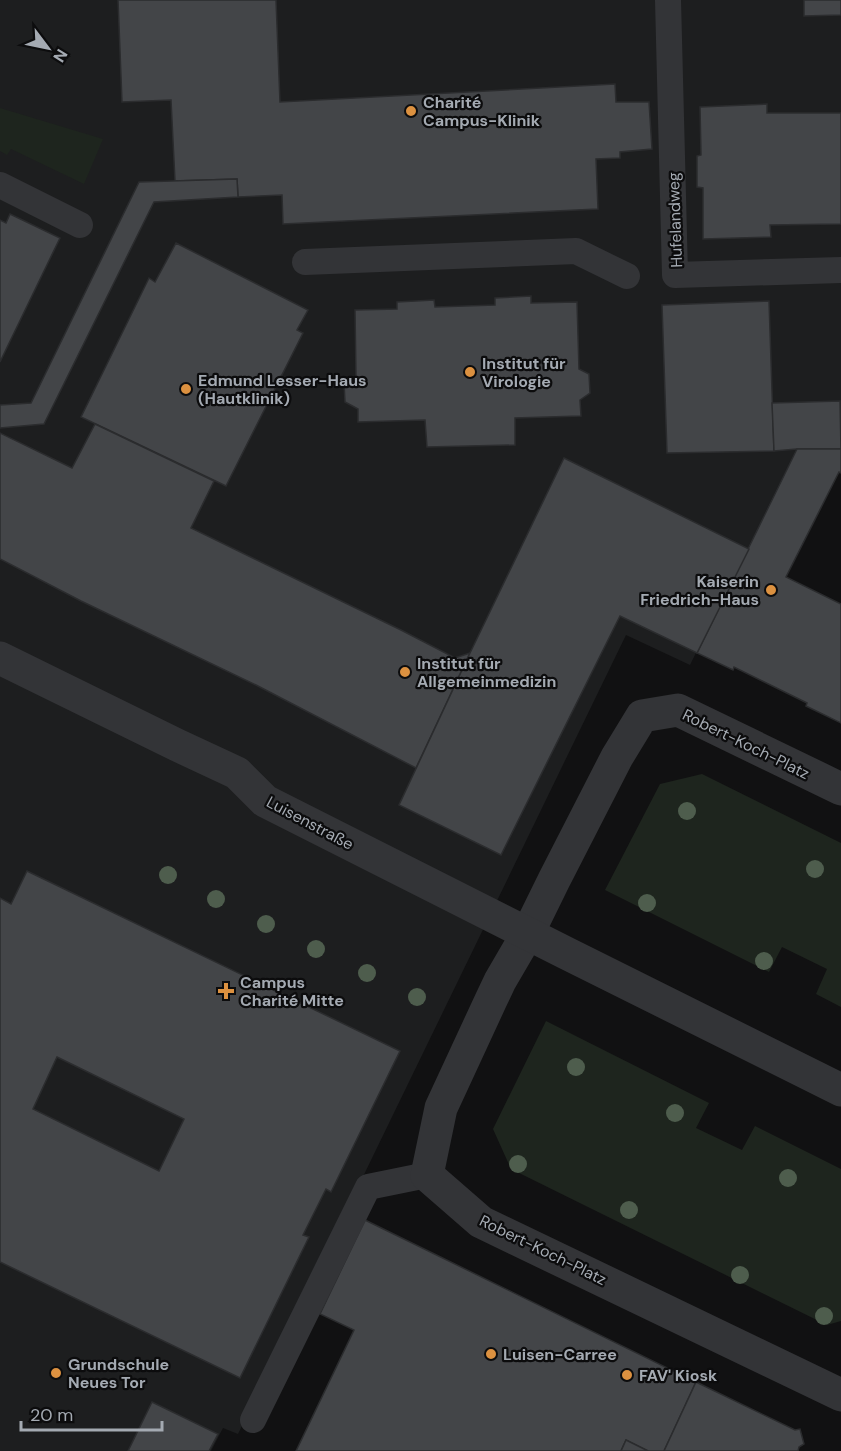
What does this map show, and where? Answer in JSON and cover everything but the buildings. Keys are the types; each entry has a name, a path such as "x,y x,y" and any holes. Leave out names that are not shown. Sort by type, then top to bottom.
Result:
{"street":[{"name":"Luisenstraße","path":"0,658 237,773 266,801 528,933"},
{"name":"Robert-Koch-Platz","path":"841,789 678,710 642,716 612,767 528,933 500,981 441,1108 427,1176 481,1222 841,1395"},
{"path":"528,933 841,1090"}],"lane":[{"name":"Hufelandweg","path":"668,0 675,275 841,270"},
{"path":"0,185 80,225"},
{"path":"305,262 576,252 627,276"},
{"path":"253,1420 368,1187 427,1176"}],"shaded area":[{"name":"Campus Charité Mitte","path":"0,0 841,0 841,448 797,448 690,665 626,635 238,1434 223,1428 211,1451 0,1451"},
{"path":"0,108 103,139 84,184 11,149 7,155 0,151"},
{"path":"702,774 841,843 841,1007 816,994 827,969 782,947 769,972 605,890 660,784"},
{"path":"546,1021 709,1103 696,1128 742,1150 755,1126 841,1169 841,1321 827,1325 511,1169 493,1129"}],"place":[{"name":"Charité Campus-Klinik","path":"411,111"},
{"name":"Institut für Virologie","path":"470,372"},
{"name":"Edmund Lesser-Haus (Hautklinik)","path":"186,389"},
{"name":"Kaiserin Friedrich-Haus","path":"771,590"},
{"name":"Institut für Allgemeinmedizin","path":"405,672"},
{"name":"Campus Charité Mitte","path":"226,991"},
{"name":"Luisen-Carree","path":"491,1354"},
{"name":"Grundschule Neues Tor","path":"56,1373"},
{"name":"FAV' Kiosk","path":"627,1375"}]}
